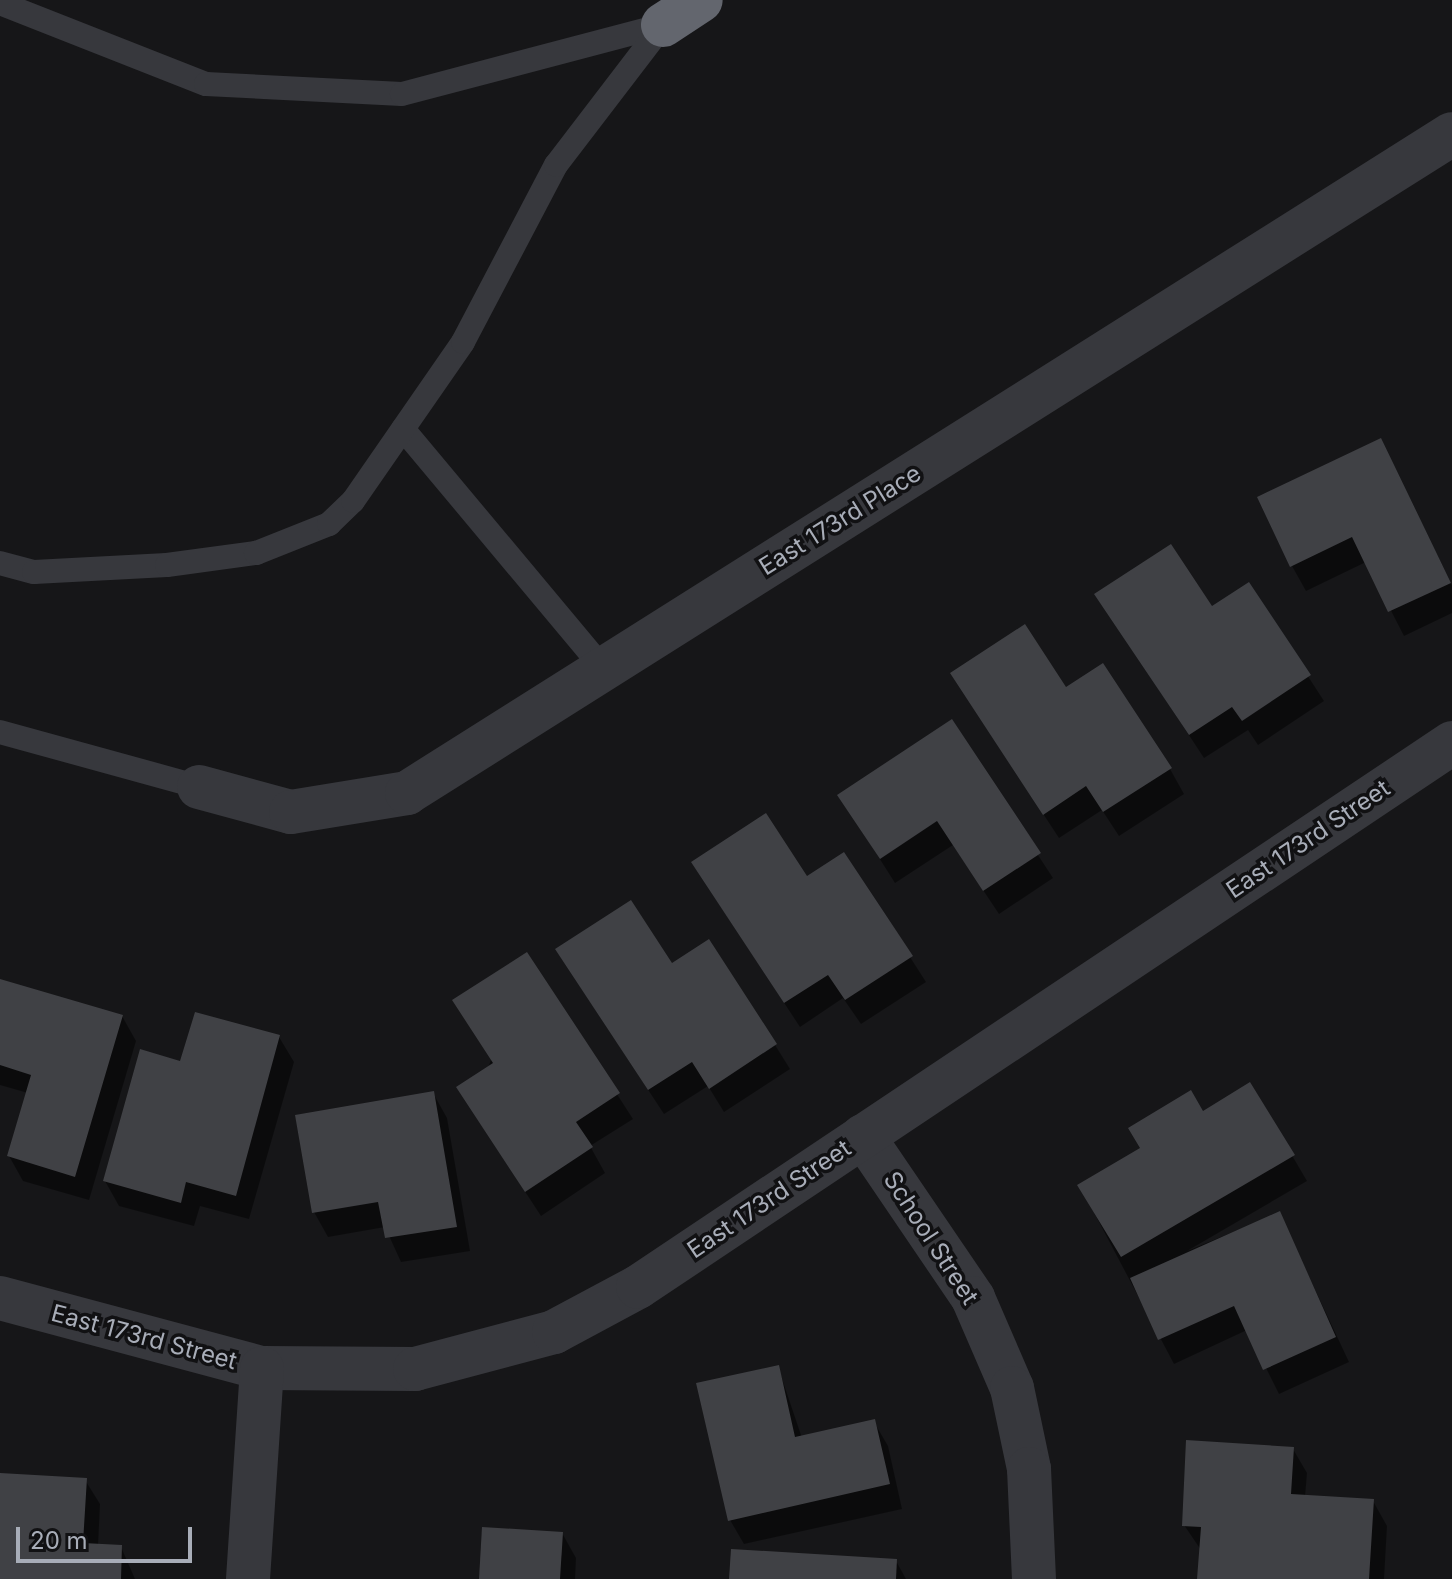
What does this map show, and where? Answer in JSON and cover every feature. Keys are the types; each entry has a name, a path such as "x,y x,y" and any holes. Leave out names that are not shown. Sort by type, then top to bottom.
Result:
{"highway":[{"path":"663,25 701,0"}],"street":[{"name":"East 173rd Place","path":"199,787 291,812 407,793 1452,134"},
{"name":"East 173rd Street","path":"0,1298 262,1368 415,1369 554,1332 638,1287 1452,743"},
{"name":"School Street","path":"863,1136 973,1298 1012,1388 1029,1469 1034,1579"},
{"path":"248,1579 262,1368"}],"lane":[{"path":"0,3 206,84 402,94 663,25"},
{"path":"0,563 75,571 256,553 329,524 403,429 463,342 556,165 663,25"},
{"path":"403,429 604,669"},
{"path":"0,732 199,787"}],"building":[{"path":"1381,438 1451,583 1388,612 1352,537 1290,567 1257,497"},
{"path":"1171,544 1212,606 1249,582 1311,675 1242,721 1232,707 1189,735 1094,594"},
{"path":"1025,624 1066,687 1103,663 1172,768 1103,812 1086,786 1043,815 950,673"},
{"path":"952,719 1041,853 983,891 937,821 880,859 837,795"},
{"path":"766,813 807,876 844,852 913,956 845,1000 828,975 784,1003 691,862"},
{"path":"631,900 672,963 709,939 777,1044 709,1089 692,1062 648,1090 555,949"},
{"path":"527,952 620,1093 576,1122 593,1147 525,1192 456,1087 493,1063 452,1000"},
{"path":"0,979 123,1015 75,1177 7,1156 31,1075 0,1065"},
{"path":"195,1012 280,1035 236,1196 186,1182 181,1203 103,1181 140,1049 180,1061"},
{"path":"1250,1082 1295,1155 1121,1257 1077,1185 1140,1148 1128,1128 1191,1090 1203,1111"},
{"path":"434,1091 457,1227 385,1238 378,1202 312,1213 295,1115"},
{"path":"1280,1211 1336,1337 1263,1370 1234,1306 1158,1340 1130,1278"},
{"path":"779,1365 795,1437 875,1419 890,1484 728,1521 696,1383"},
{"path":"1186,1440 1294,1447 1291,1494 1374,1499 1369,1579 1197,1579 1201,1527 1182,1526"},
{"path":"0,1473 87,1478 83,1543 122,1545 121,1579 0,1579"},
{"path":"482,1527 563,1532 560,1579 479,1579"},
{"path":"731,1549 897,1559 896,1579 729,1579"}]}
